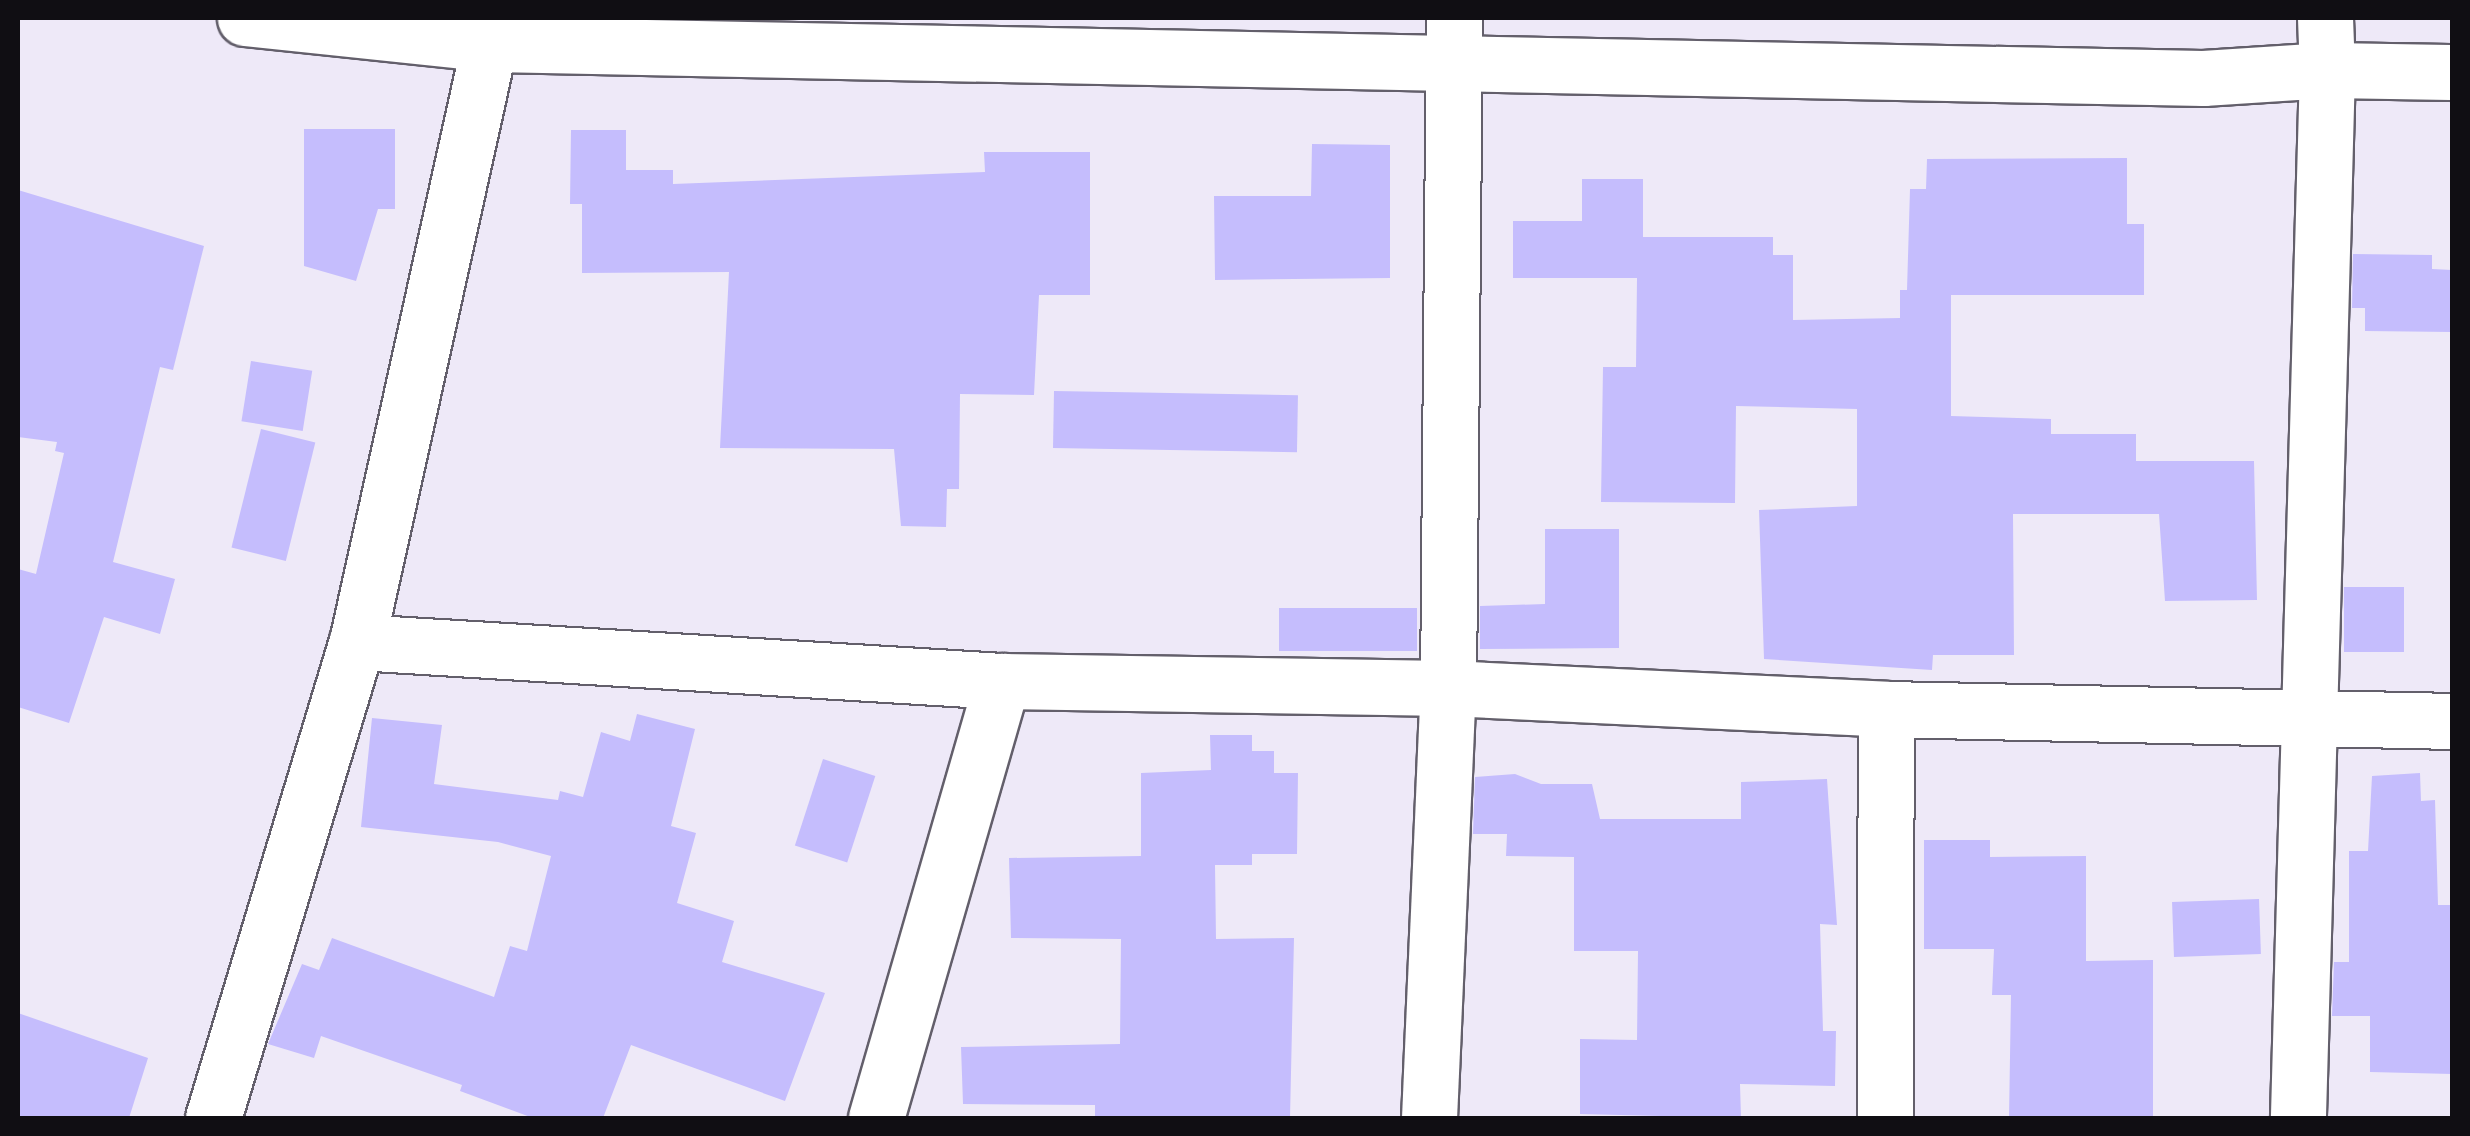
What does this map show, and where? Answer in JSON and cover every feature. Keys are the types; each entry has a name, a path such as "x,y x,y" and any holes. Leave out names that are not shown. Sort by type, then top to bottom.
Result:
{"street":[{"path":"245,18 494,31 1454,39 2202,78 2326,44 2452,72"},
{"path":"213,1118 357,642 494,31"},
{"path":"1428,1118 1448,688 1454,39"},
{"path":"2298,1118 2312,720 2326,44"},
{"path":"357,642 1002,682 1448,688 1886,709 2452,721"},
{"path":"876,1118 1002,682"},
{"path":"1885,1118 1886,709"}],"building":[{"path":"304,129 395,129 395,209 378,209 356,281 304,266"},
{"path":"571,130 626,130 626,170 673,170 673,184 985,172 984,152 1090,152 1090,295 1039,295 1034,395 960,394 959,489 947,489 946,527 901,526 894,449 720,448 729,272 582,273 582,204 570,204"},
{"path":"1312,144 1390,145 1390,278 1215,280 1214,196 1311,196"},
{"path":"2127,158 2127,224 2144,224 2144,295 1951,295 1951,416 2051,419 2051,434 2136,434 2136,461 2254,461 2257,600 2165,601 2159,514 2013,514 2014,655 1933,655 1932,670 1764,659 1759,510 1857,506 1857,409 1736,406 1735,503 1601,502 1603,367 1636,367 1637,278 1513,278 1513,221 1582,221 1582,179 1643,179 1643,237 1773,237 1773,255 1793,255 1793,320 1900,318 1900,290 1907,290 1910,189 1926,189 1927,159"},
{"path":"18,190 204,246 173,370 160,367 113,562 175,579 160,634 104,617 69,723 18,707 18,569 36,574 64,453 55,451 57,442 18,437"},
{"path":"2353,254 2432,255 2432,269 2452,270 2452,332 2365,331 2365,308 2352,308"},
{"path":"251,361 312,371 303,431 241,421"},
{"path":"1054,391 1298,395 1297,452 1053,448"},
{"path":"261,429 315,443 286,561 231,547"},
{"path":"1545,529 1619,529 1619,648 1480,649 1480,606 1545,604"},
{"path":"2344,587 2404,587 2404,652 2344,652"},
{"path":"1279,608 1417,608 1417,651 1279,651"},
{"path":"637,714 695,729 671,826 696,833 677,903 734,921 722,962 825,993 785,1101 631,1045 603,1118 533,1118 460,1091 462,1085 321,1036 314,1058 268,1044 302,964 319,970 332,938 494,997 510,946 527,951 551,856 498,842 361,827 372,718 442,725 434,784 558,800 560,791 583,797 601,732 630,741"},
{"path":"1210,735 1252,735 1252,751 1274,751 1274,773 1298,773 1297,854 1252,854 1252,865 1215,865 1216,939 1294,938 1290,1118 1095,1118 1095,1105 963,1104 961,1047 1120,1044 1121,939 1011,938 1009,858 1141,856 1141,773 1211,770"},
{"path":"823,759 875,776 847,863 795,846"},
{"path":"2420,773 2421,801 2435,800 2438,905 2452,905 2452,1074 2370,1072 2370,1016 2332,1016 2334,962 2349,962 2349,851 2368,851 2372,776"},
{"path":"1515,774 1541,784 1592,784 1600,819 1741,819 1741,782 1827,779 1837,925 1820,924 1823,1031 1836,1031 1835,1086 1740,1084 1741,1118 1580,1114 1580,1039 1637,1040 1638,951 1574,951 1574,857 1506,856 1507,834 1473,834 1475,777"},
{"path":"1924,840 1990,840 1990,857 2086,856 2086,961 2153,960 2153,1118 2009,1118 2011,995 1992,995 1994,949 1924,949"},
{"path":"2259,899 2261,954 2174,957 2172,902"},
{"path":"18,1013 148,1058 129,1118 18,1118"}]}
